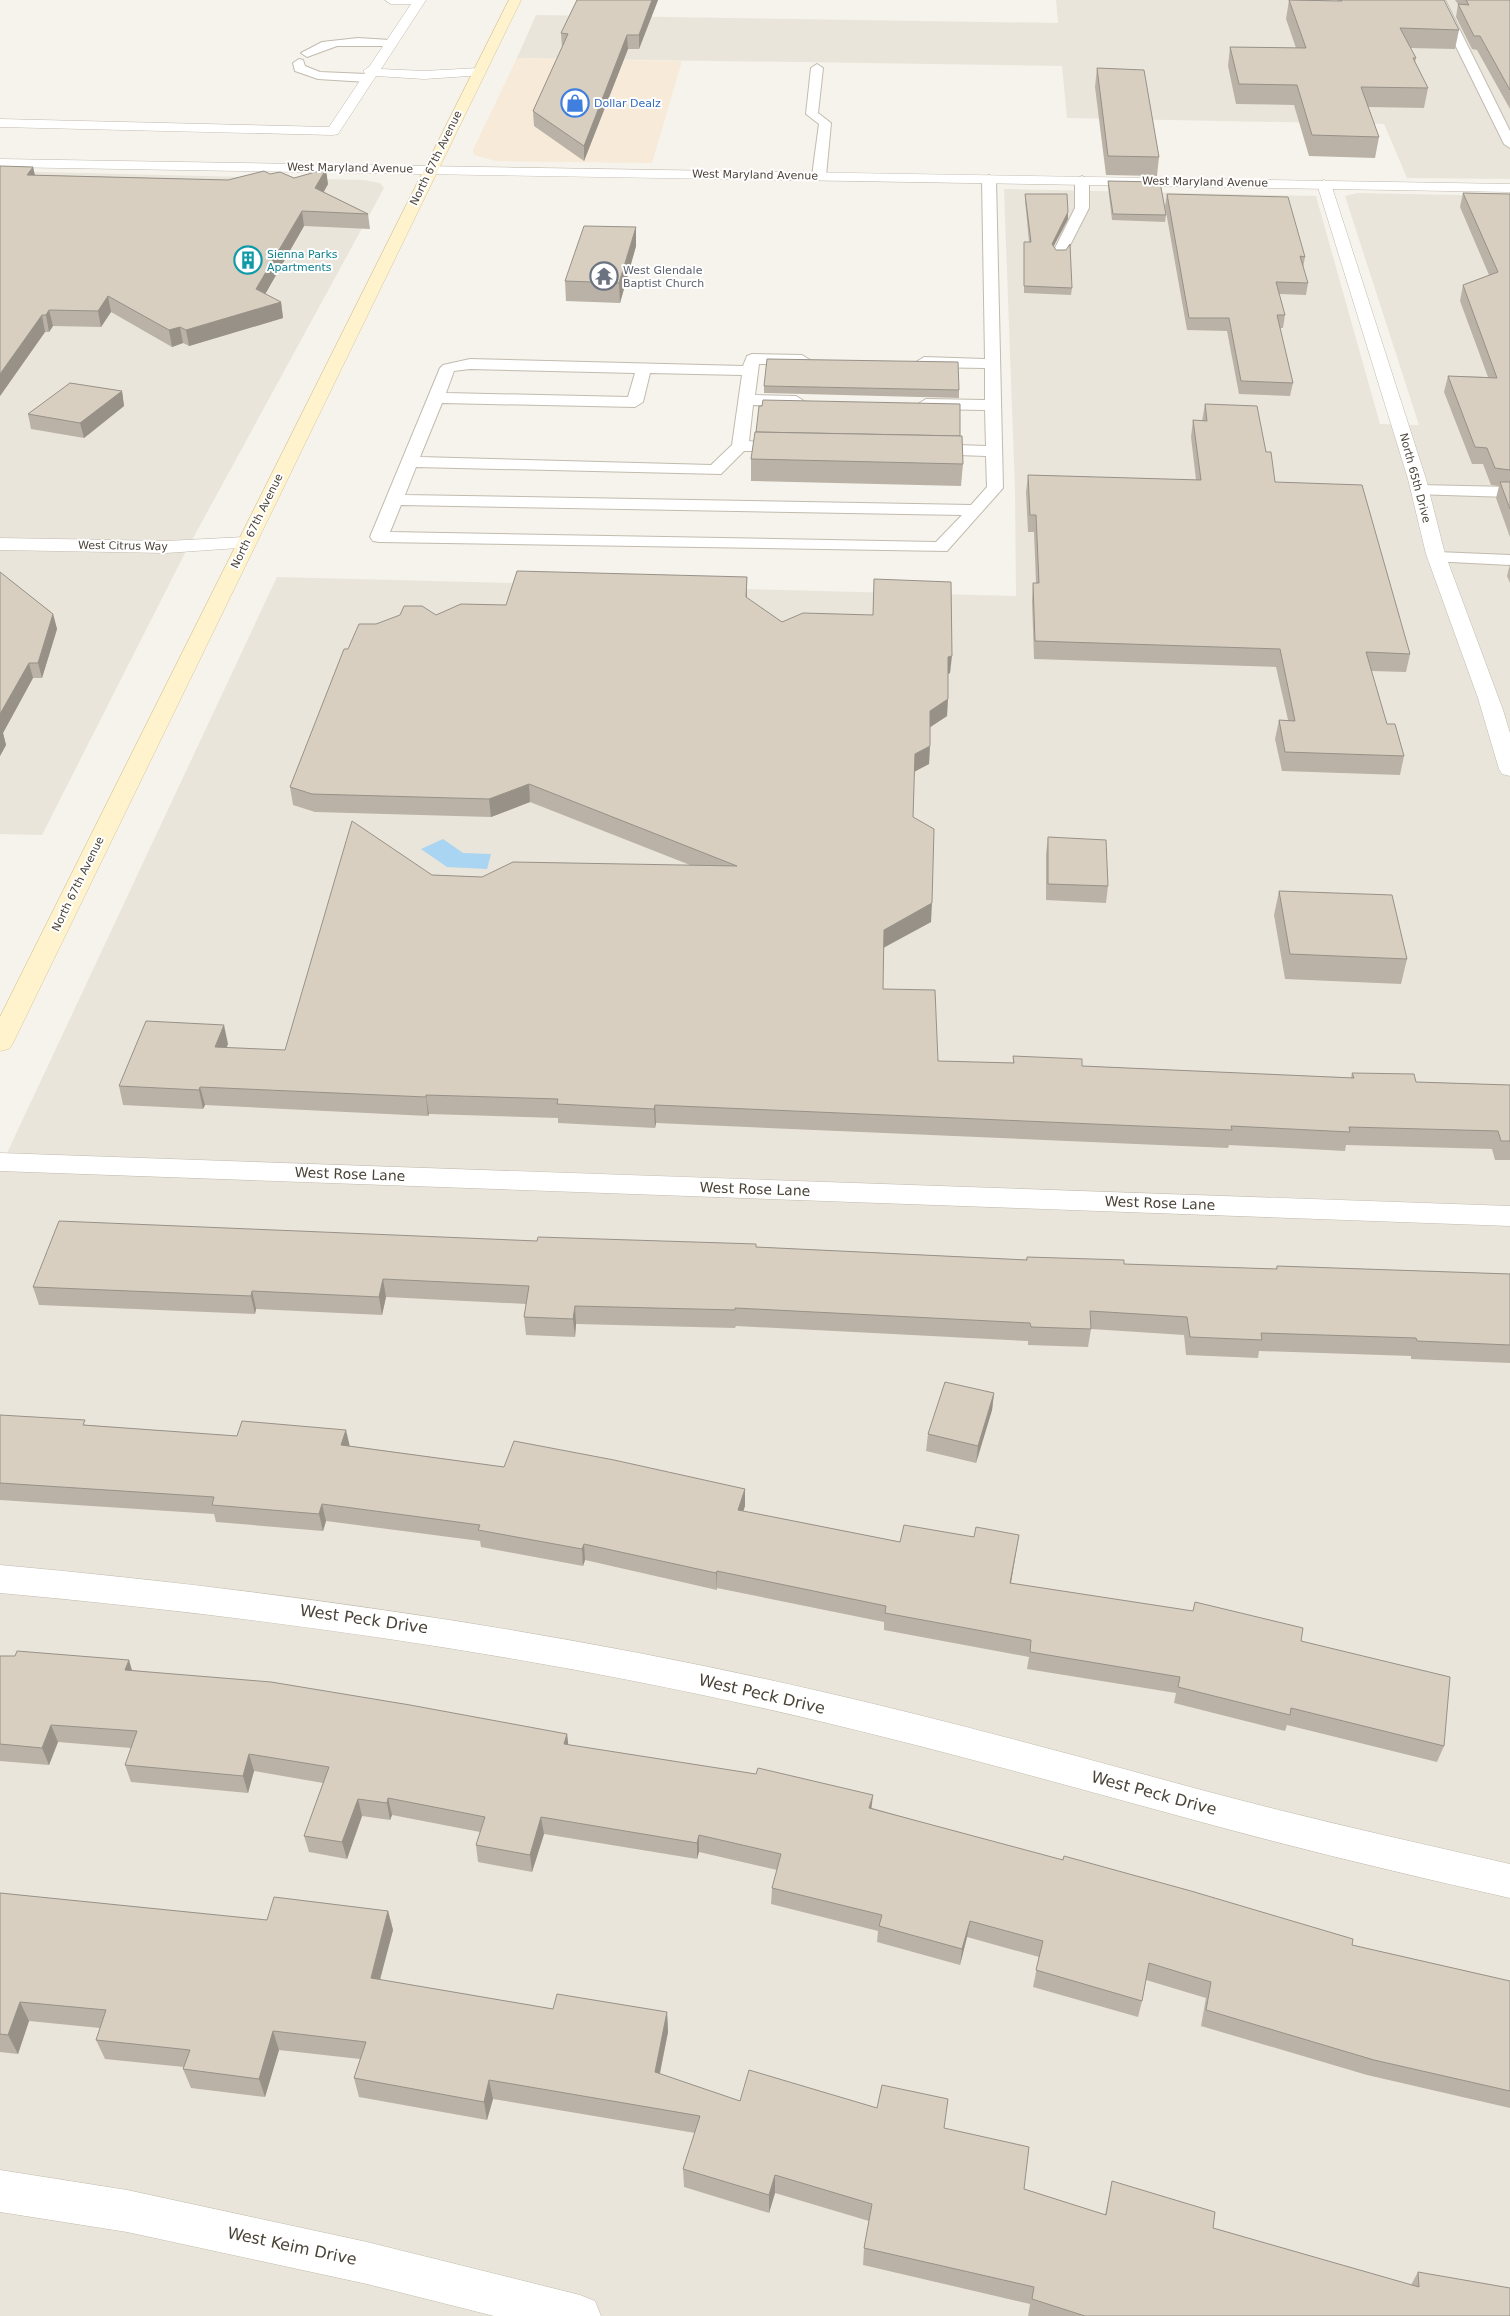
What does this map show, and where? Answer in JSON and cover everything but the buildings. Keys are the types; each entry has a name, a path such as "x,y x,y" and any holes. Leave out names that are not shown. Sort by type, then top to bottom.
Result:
{"main road":[{"name":"North 67th Avenue","path":"0,1042 515,0"}],"street":[{"path":"391,0 419,0"},
{"path":"4,130 332,130 419,0"},
{"path":"368,74 427,76 478,72"},
{"name":"West Maryland Avenue","path":"0,163 1510,188"},
{"name":"North 65th Drive","path":"1324,184 1419,490 1437,557 1481,675 1510,769"},
{"name":"West Citrus Way","path":"0,544 166,548 246,543"},
{"name":"West Rose Lane","path":"0,1162 1510,1216"},
{"name":"West Peck Drive","path":"0,1579 196,1597 313,1611 420,1627 681,1676 932,1732 1327,1838 1510,1881"},
{"name":"West Keim Drive","path":"0,2191 127,2211 367,2263 580,2316"}],"lane":[{"path":"1439,0 1510,144"},
{"path":"368,74 312,74 299,68 303,58 316,47 328,43 390,43"},
{"path":"817,68 812,114 825,123 819,176"},
{"path":"1492,107 1510,108"},
{"path":"751,371 470,364 448,368 379,537 941,547 995,488 989,179"},
{"path":"1060,252 1082,208 1082,180"},
{"path":"706,543 715,470 740,446 752,359 822,360"},
{"path":"912,362 992,364"},
{"path":"436,398 635,402 644,368"},
{"path":"746,400 815,401"},
{"path":"914,404 993,405"},
{"path":"740,446 769,446"},
{"path":"916,449 994,451"},
{"path":"410,462 715,470"},
{"path":"1419,490 1510,492"},
{"path":"394,500 976,510"},
{"path":"1437,557 1510,560"}],"shaded area":[{"path":"1056,0 1510,0 1510,179 1407,178 1384,124 1067,118 1062,66 517,58 536,15 1058,23"},
{"path":"517,58 682,61 652,163 496,161 474,155 473,150"},
{"path":"0,171 364,180 380,183 384,188 186,551 42,835 0,834"},
{"path":"1004,189 1316,196 1380,424 1419,425 1345,196 1357,193 1510,196 1510,2316 0,2316 0,1168 277,577 1016,596 1015,490"}],"water":[{"path":"443,839 463,853 491,854 487,869 447,867 421,849"}],"place":[{"name":"Dollar Dealz","path":"575,103"},
{"name":"Sienna Parks Apartments","path":"248,260"},
{"name":"West Glendale Baptist Church","path":"604,276"}]}
